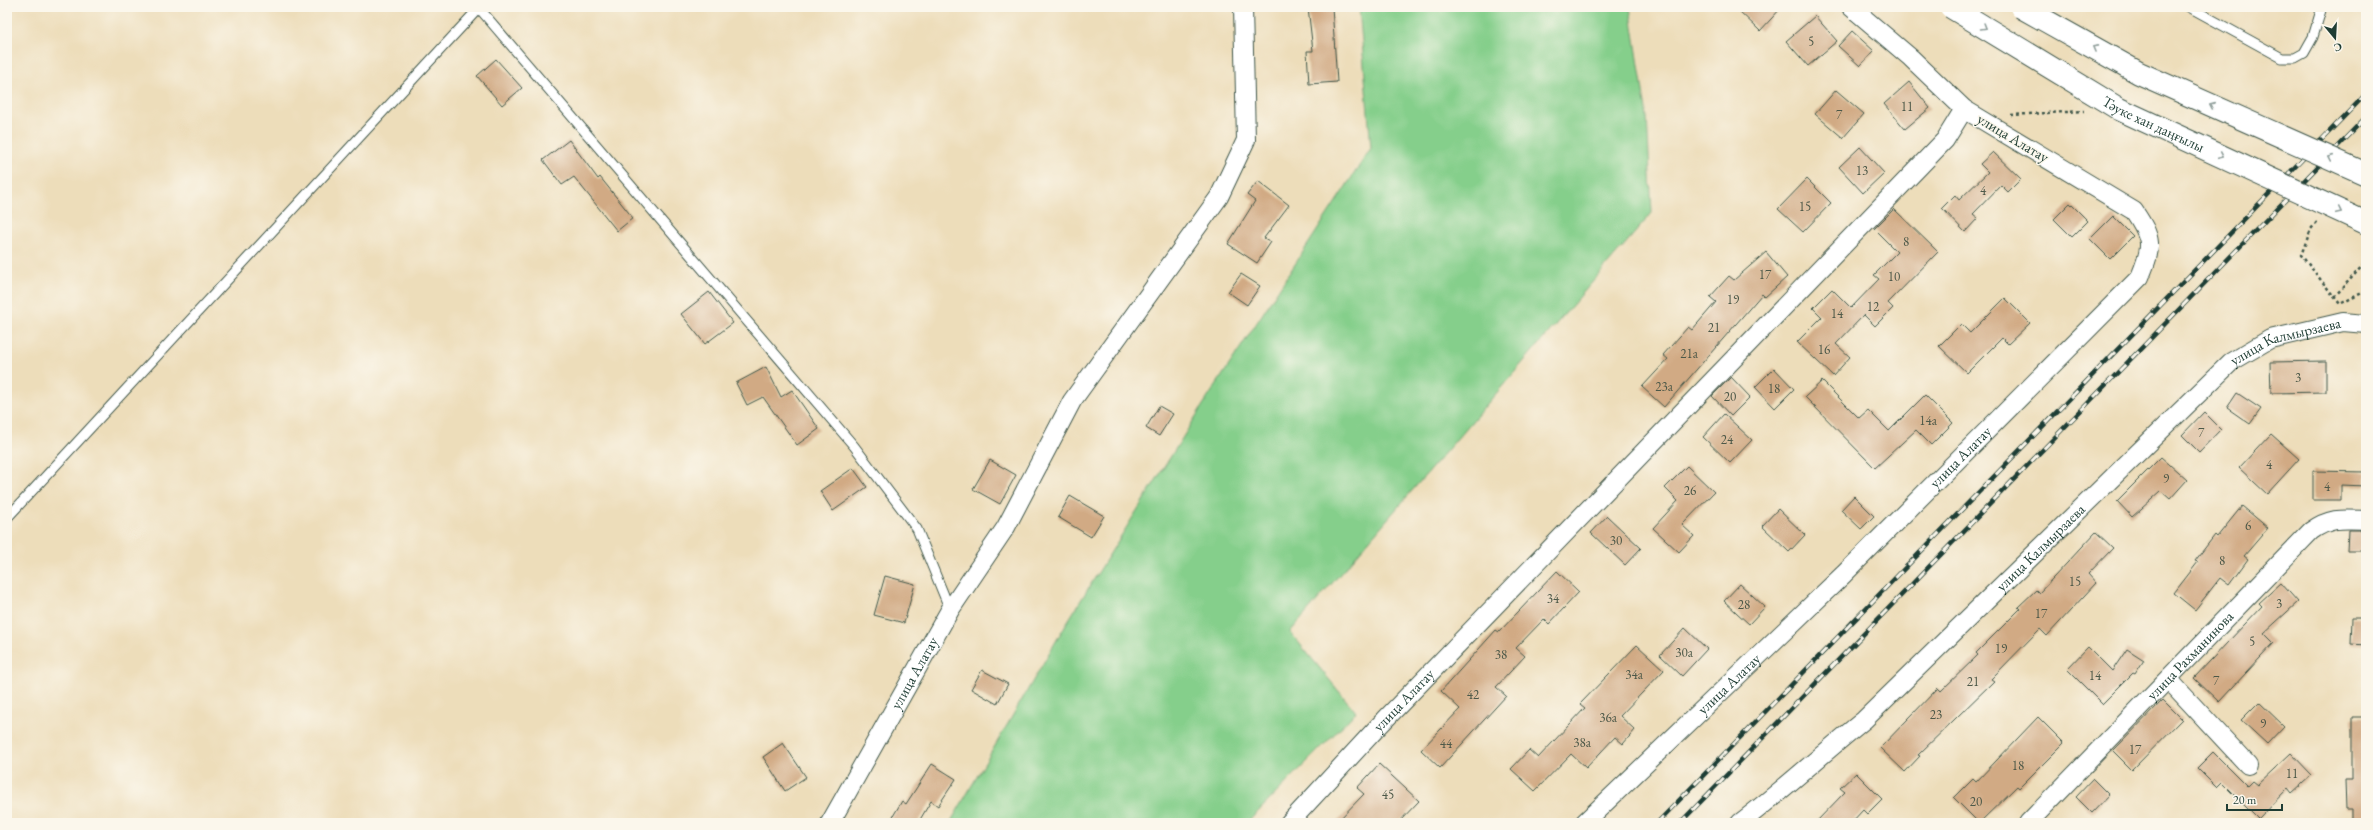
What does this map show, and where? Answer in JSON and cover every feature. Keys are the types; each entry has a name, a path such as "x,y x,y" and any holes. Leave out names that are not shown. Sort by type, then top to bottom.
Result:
{"main road":[{"name":"Тәуке хан даңғылы","path":"1951,7 2119,109 2366,223"},
{"path":"2021,7 2139,73 2366,174"}],"street":[{"name":"улица Алатау","path":"830,823 950,610 1006,527 1072,400 1219,197 1246,140 1243,7"},
{"name":"улица Алатау","path":"1584,823 1844,574 2140,277 2148,257 2148,232 2134,211 1964,109 1911,58 1851,7"},
{"name":"улица Алатау","path":"1289,823 1374,730 1945,140 1964,109"},
{"name":"улица Калмырзаева","path":"1740,823 1777,795 1820,756 1864,720 2231,362 2270,339 2343,322 2360,324"},
{"name":"улица Рахманинова","path":"2028,823 2169,680 2311,531 2324,522 2339,518 2366,520"},
{"path":"2169,680 2248,765"}],"lane":[{"path":"2190,7 2282,58 2295,58 2304,53 2312,37 2322,7"},
{"path":"7,518 479,8 854,446 917,529 950,610"}],"path":[{"path":"2005,116 2088,111"},
{"path":"2321,218 2311,229 2301,255 2334,297 2360,324"},
{"path":"2334,297 2366,262"},
{"path":"2340,304 2366,290"}],"green space":[{"path":"1359,7 1630,7 1647,117 1652,213 1290,632 1356,712 1247,823 950,823 1066,624 1203,405 1371,148"}],"building":[{"path":"1308,7 1332,7 1337,82 1309,84 1307,51 1313,51"},
{"path":"1735,7 1782,7 1760,31"},
{"path":"1815,16 1837,41 1808,66 1786,41"},
{"path":"1852,31 1874,51 1860,66 1838,46"},
{"path":"496,59 522,88 502,105 477,76"},
{"path":"1909,82 1930,108 1905,129 1884,104"},
{"path":"1836,90 1864,114 1843,138 1815,114"},
{"path":"569,140 598,179 600,177 633,218 617,231 574,177 562,185 543,160"},
{"path":"1860,147 1884,173 1863,193 1839,167"},
{"path":"1993,152 2021,179 2008,192 2001,185 1973,214 1978,218 1965,232 1942,208 1955,195 1959,200 1988,172 1980,164"},
{"path":"1807,179 1831,203 1803,232 1778,209"},
{"path":"1258,181 1289,205 1264,238 1271,242 1257,263 1228,244 1255,201 1247,195"},
{"path":"2070,203 2088,221 2072,237 2054,219"},
{"path":"1894,209 1938,252 1888,303 1893,308 1875,326 1864,315 1836,344 1850,357 1833,376 1797,342 1822,317 1813,308 1832,289 1851,308 1879,279 1874,275 1897,252 1874,229"},
{"path":"2113,216 2133,236 2110,259 2090,239"},
{"path":"1766,252 1787,277 1765,297 1762,294 1664,407 1642,387 1668,359 1663,355 1688,327 1692,330 1716,302 1710,297 1729,276 1734,280"},
{"path":"1241,274 1260,286 1247,305 1228,292"},
{"path":"709,292 733,323 705,344 681,314"},
{"path":"2005,298 2030,323 2008,344 2002,338 1967,373 1939,346 1961,324 1970,333"},
{"path":"2326,361 2326,392 2271,393 2270,362"},
{"path":"766,367 781,397 792,390 819,429 797,445 763,397 747,405 736,383"},
{"path":"1774,368 1794,389 1775,408 1755,387"},
{"path":"1731,377 1750,397 1731,416 1712,396"},
{"path":"1822,381 1859,418 1868,410 1889,431 1925,395 1953,423 1931,445 1916,430 1875,468 1805,397"},
{"path":"2237,393 2261,409 2250,424 2227,408"},
{"path":"1159,406 1173,414 1159,436 1146,428"},
{"path":"2204,412 2221,429 2199,452 2182,435"},
{"path":"1724,414 1752,440 1730,463 1703,437"},
{"path":"2271,434 2299,459 2267,494 2239,468"},
{"path":"2161,457 2187,480 2170,499 2161,491 2132,517 2117,501"},
{"path":"990,460 1016,475 1000,504 973,489"},
{"path":"1687,466 1714,492 1682,525 1694,536 1679,552 1653,528 1678,501 1665,488"},
{"path":"853,468 867,487 833,511 820,491"},
{"path":"2313,471 2366,472 2366,486 2341,485 2341,500 2313,500"},
{"path":"1070,496 1104,516 1091,537 1058,517"},
{"path":"1854,496 1874,516 1861,529 1841,510"},
{"path":"2242,506 2268,528 2244,556 2248,559 2229,585 2220,578 2195,610 2174,593 2198,562 2195,561 2215,535 2217,537"},
{"path":"1778,509 1805,535 1789,552 1762,526"},
{"path":"1607,516 1641,548 1625,565 1591,533"},
{"path":"2348,530 2366,530 2366,551 2347,551"},
{"path":"2096,532 2113,548 2088,574 2096,583 2047,636 2040,629 1991,679 1994,681 1918,755 1920,756 1905,772 1880,748 1938,688 1941,691 1978,655 1976,653 2020,609 2018,607 2036,590 2039,593"},
{"path":"1557,571 1579,592 1549,624 1544,619 1516,648 1525,656 1496,687 1506,696 1440,768 1421,750 1460,709 1441,691 1496,630 1499,632"},
{"path":"885,576 915,584 904,623 874,615"},
{"path":"2281,583 2298,602 2264,633 2274,643 2219,702 2194,678 2262,606 2259,603"},
{"path":"1740,584 1765,607 1749,624 1724,601"},
{"path":"2352,618 2366,618 2366,645 2351,644"},
{"path":"1685,628 1707,649 1682,676 1660,655"},
{"path":"1637,645 1664,670 1620,716 1635,730 1623,744 1615,737 1586,768 1571,754 1535,791 1511,769 1529,750 1538,758 1585,708 1580,704"},
{"path":"2088,647 2112,671 2127,649 2144,660 2135,674 2133,673 2102,704 2067,669"},
{"path":"982,670 1008,684 997,704 971,689"},
{"path":"2163,700 2182,719 2132,770 2113,751"},
{"path":"2259,702 2284,726 2267,744 2241,720"},
{"path":"2038,717 2064,743 2019,788 2017,786 1979,823 1954,798 1973,779 1976,782"},
{"path":"2352,717 2366,717 2366,823 2352,823 2352,809 2346,809 2345,780 2352,780"},
{"path":"783,743 806,777 785,791 763,757"},
{"path":"2213,752 2247,786 2252,781 2257,785 2291,753 2312,775 2292,793 2288,788 2258,819 2221,782 2216,787 2197,768"},
{"path":"932,764 956,779 938,806 931,801 918,823 889,823 902,801 906,804"},
{"path":"1379,764 1419,801 1398,823 1336,823 1364,794 1357,788"},
{"path":"1856,773 1882,799 1867,814 1863,810 1851,823 1815,823 1845,792 1840,788"},
{"path":"2093,779 2109,795 2092,813 2076,797"}],"railway":[{"path":"1657,823 2366,94"},
{"path":"1680,823 2366,117"}]}
